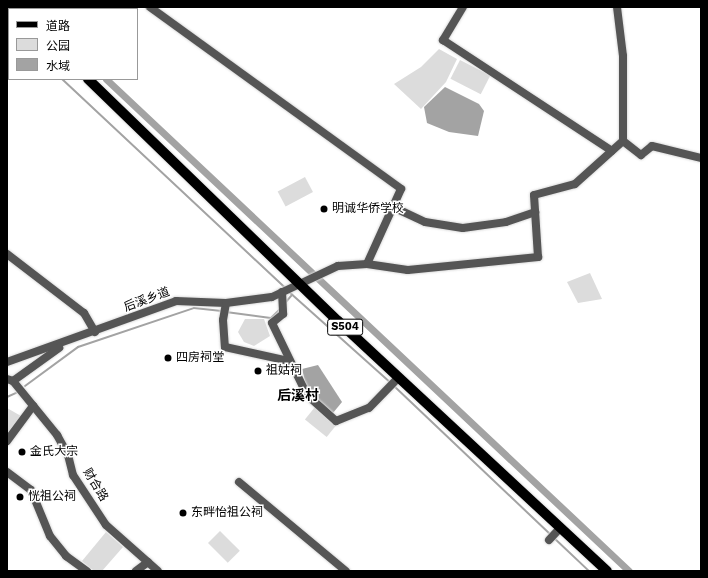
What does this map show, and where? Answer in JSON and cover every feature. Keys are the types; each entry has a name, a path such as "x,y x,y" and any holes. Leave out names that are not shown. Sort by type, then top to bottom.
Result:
{"main road":[{"name":"S504","path":"89,80 296,284 558,530 607,571"}],"street":[{"path":"150,7 401,190 367,264"},
{"path":"463,7 443,40 612,151"},
{"path":"393,207 425,222 463,228 506,222 535,212 534,195 575,184 612,151 623,141 624,56 617,7"},
{"path":"623,141 641,155 652,146 701,158"},
{"name":"后溪乡道","path":"7,362 95,332 176,301 225,309 272,297 296,284 338,266 367,264 408,270 538,257 535,212"},
{"path":"7,254 84,313 95,332"},
{"path":"282,292 283,314 272,323 289,361 307,395 336,421 369,408 397,379"},
{"path":"225,309 224,347 289,361"},
{"path":"10,380 67,342"},
{"name":"财合路","path":"10,380 57,435 68,455 73,475 106,525 158,571"},
{"path":"7,441 33,406"},
{"path":"7,472 31,490 50,536 66,556 87,571"},
{"path":"238,482 346,571"},
{"path":"549,540 558,530"},
{"path":"136,571 148,562"}],"green space":[{"path":"439,49 457,59 446,82 421,109 394,84 421,67"},
{"path":"460,60 490,75 481,94 450,79"},
{"path":"305,177 313,192 286,207 278,192"},
{"path":"590,273 602,299 578,303 567,282"},
{"path":"245,319 264,319 270,336 254,346 244,342 238,332"},
{"path":"315,407 337,425 327,437 305,419"},
{"path":"7,408 21,416 7,436"},
{"path":"220,531 240,551 228,563 208,543"},
{"path":"106,532 123,547 102,571 94,571 82,561"}],"water":[{"path":"445,87 479,104 484,111 478,136 449,132 427,123 424,107"},
{"path":"318,365 342,402 333,413 307,389 302,369"}],"waterway":[{"path":"63,80 285,288"},
{"path":"107,80 629,571"},
{"path":"288,291 391,383"},
{"path":"285,303 292,295"},
{"path":"25,386 78,347 194,308 222,311"},
{"path":"226,312 271,318 281,308"},
{"path":"394,386 550,534"},
{"path":"7,397 16,393"},
{"path":"553,537 589,571"}],"place":[{"name":"明诚华侨学校","path":"324,209"},
{"name":"四房祠堂","path":"168,358"},
{"name":"祖姑祠","path":"258,371"},
{"name":"金氏大宗","path":"22,452"},
{"name":"恍祖公祠","path":"20,497"},
{"name":"东畔怡祖公祠","path":"183,513"}],"district":[{"name":"后溪村","path":"298,395"}]}
